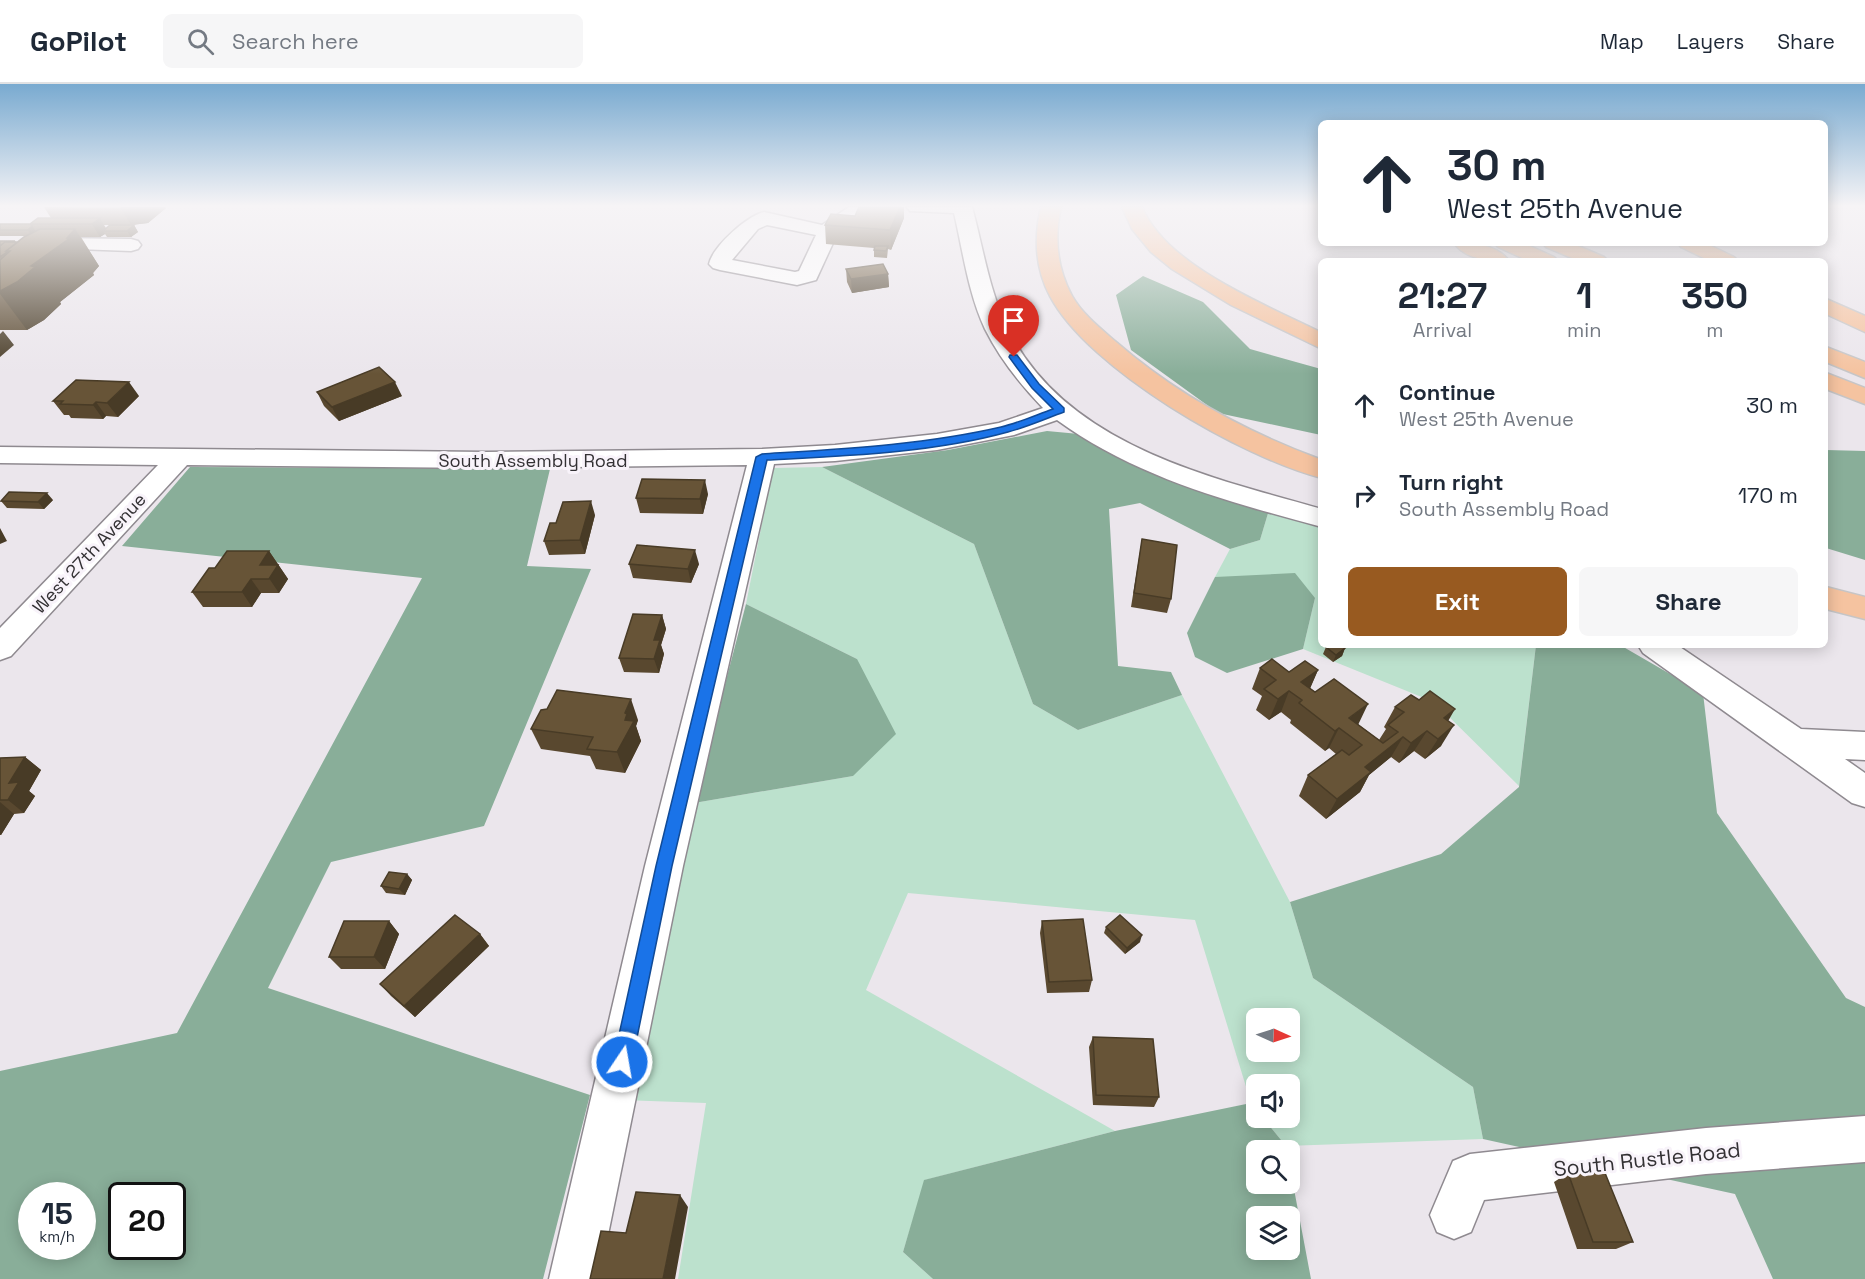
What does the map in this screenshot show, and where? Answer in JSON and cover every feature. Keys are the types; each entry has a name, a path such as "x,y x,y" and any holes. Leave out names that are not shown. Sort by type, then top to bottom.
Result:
{"highway":[{"path":"1049,263 1067,305 1090,331 1162,392 1258,445 1318,468"},
{"path":"1176,263 1239,300 1318,340"},
{"path":"1828,307 1865,325"},
{"path":"1828,355 1865,371"},
{"path":"1828,381 1865,397"},
{"path":"1828,599 1865,608"}],"street":[{"path":"720,263 797,279 808,275 814,263"},
{"path":"976,263 988,307 998,331 1035,386 1060,410 1103,440 1146,461 1211,486 1318,517"},
{"name":"South Assembly Road","path":"0,455 485,460 762,457 835,453 937,442 1005,430 1060,410"},
{"path":"574,1279 664,866 762,457"},
{"name":"West 27th Avenue","path":"0,648 178,458"},
{"path":"1658,648 1865,792"},
{"path":"1796,743 1865,746"},
{"name":"South Rustle Road","path":"1454,1215 1470,1178 1706,1151 1865,1138"}],"green space":[{"path":"1143,276 1203,302 1250,349 1318,368 1318,434 1218,413 1131,350 1116,295"},
{"path":"1047,431 1079,434 1269,510 1260,540 1230,549 1140,503 1109,509 1118,666 1171,672 1182,695 1078,730 1033,704 974,544 822,467 948,450"},
{"path":"1828,450 1865,451 1865,560 1828,549"},
{"path":"190,467 550,469 527,566 591,569 484,826 331,862 268,988 590,1095 543,1279 0,1279 0,1071 177,1033 422,578 122,546"},
{"path":"822,467 974,544 1033,704 1078,730 1182,695 1290,902 1313,978 1473,1087 1483,1139 1300,1146 1300,1140 1281,1140 1271,1128 1300,1128 1300,1074 1246,1074 1246,1087 1195,920 908,893 866,990 1115,1131 925,1180 903,1252 933,1279 678,1279 706,1103 622,1100 694,803 853,776 857,659 746,604 773,468"},
{"path":"1269,510 1318,526 1318,648 1536,648 1519,786 1434,702 1303,649 1315,598 1215,577 1230,549 1260,540"},
{"path":"1295,573 1315,598 1303,649 1227,673 1195,657 1187,633 1215,577"},
{"path":"746,604 857,659 896,734 853,776 694,803"},
{"path":"1536,648 1625,648 1703,693 1717,813 1846,998 1865,1007 1865,1279 1773,1279 1735,1194 1483,1139 1473,1087 1313,978 1290,902 1441,854 1519,787"},
{"path":"1246,1104 1246,1128 1271,1128 1281,1140 1246,1140 1246,1194 1295,1194 1297,1206 1246,1206 1246,1260 1300,1260 1300,1221 1311,1279 933,1279 903,1252 924,1180 1115,1131"}],"building":[{"path":"0,263 36,263 31,266 35,267 17,282 0,291"},
{"path":"883,264 888,274 851,279 846,269"},
{"path":"379,367 395,382 332,407 317,392"},
{"path":"76,380 129,382 107,403 60,404 63,401 53,401"},
{"path":"642,479 705,480 700,499 636,498"},
{"path":"9,492 47,493 38,502 1,501"},
{"path":"591,501 580,540 544,541 550,523 556,523 563,502"},
{"path":"1142,539 1177,545 1171,599 1134,593"},
{"path":"637,545 695,550 688,569 629,564"},
{"path":"227,551 269,551 260,565 278,565 269,579 251,579 242,592 192,592 209,568 215,568"},
{"path":"633,614 662,615 654,640 660,640 654,659 619,658"},
{"path":"1327,648 1345,648 1336,655"},
{"path":"1272,659 1289,672 1305,661 1318,670 1301,682 1315,692 1334,679 1368,704 1349,718 1383,743 1398,732 1388,725 1404,712 1395,707 1411,695 1419,700 1430,691 1455,709 1444,718 1454,725 1438,739 1427,731 1411,743 1403,737 1365,767 1371,772 1337,799 1308,775 1342,750 1349,755 1362,745 1339,728 1335,731 1299,703 1302,700 1289,691 1278,699 1264,689 1276,680 1260,668"},
{"path":"557,690 631,699 625,713 627,714 625,720 634,721 617,752 587,749 593,737 531,729 541,710 547,709"},
{"path":"25,757 9,783 19,782 8,800 0,800 0,758"},
{"path":"389,872 407,874 399,889 381,886"},
{"path":"455,915 480,934 404,1006 380,984"},
{"path":"1120,915 1142,935 1127,948 1106,927"},
{"path":"1083,919 1092,980 1049,982 1042,921"},
{"path":"344,921 389,921 374,957 329,957"},
{"path":"1093,1037 1153,1039 1159,1097 1096,1095"},
{"path":"1568,1173 1605,1173 1633,1242 1593,1242"},
{"path":"636,1192 680,1195 663,1279 590,1279 601,1231 626,1233"}],"route":[{"path":"622,1062 664,866 762,457 835,453 937,442 1005,430 1060,410 1035,386 1014,357"}]}
